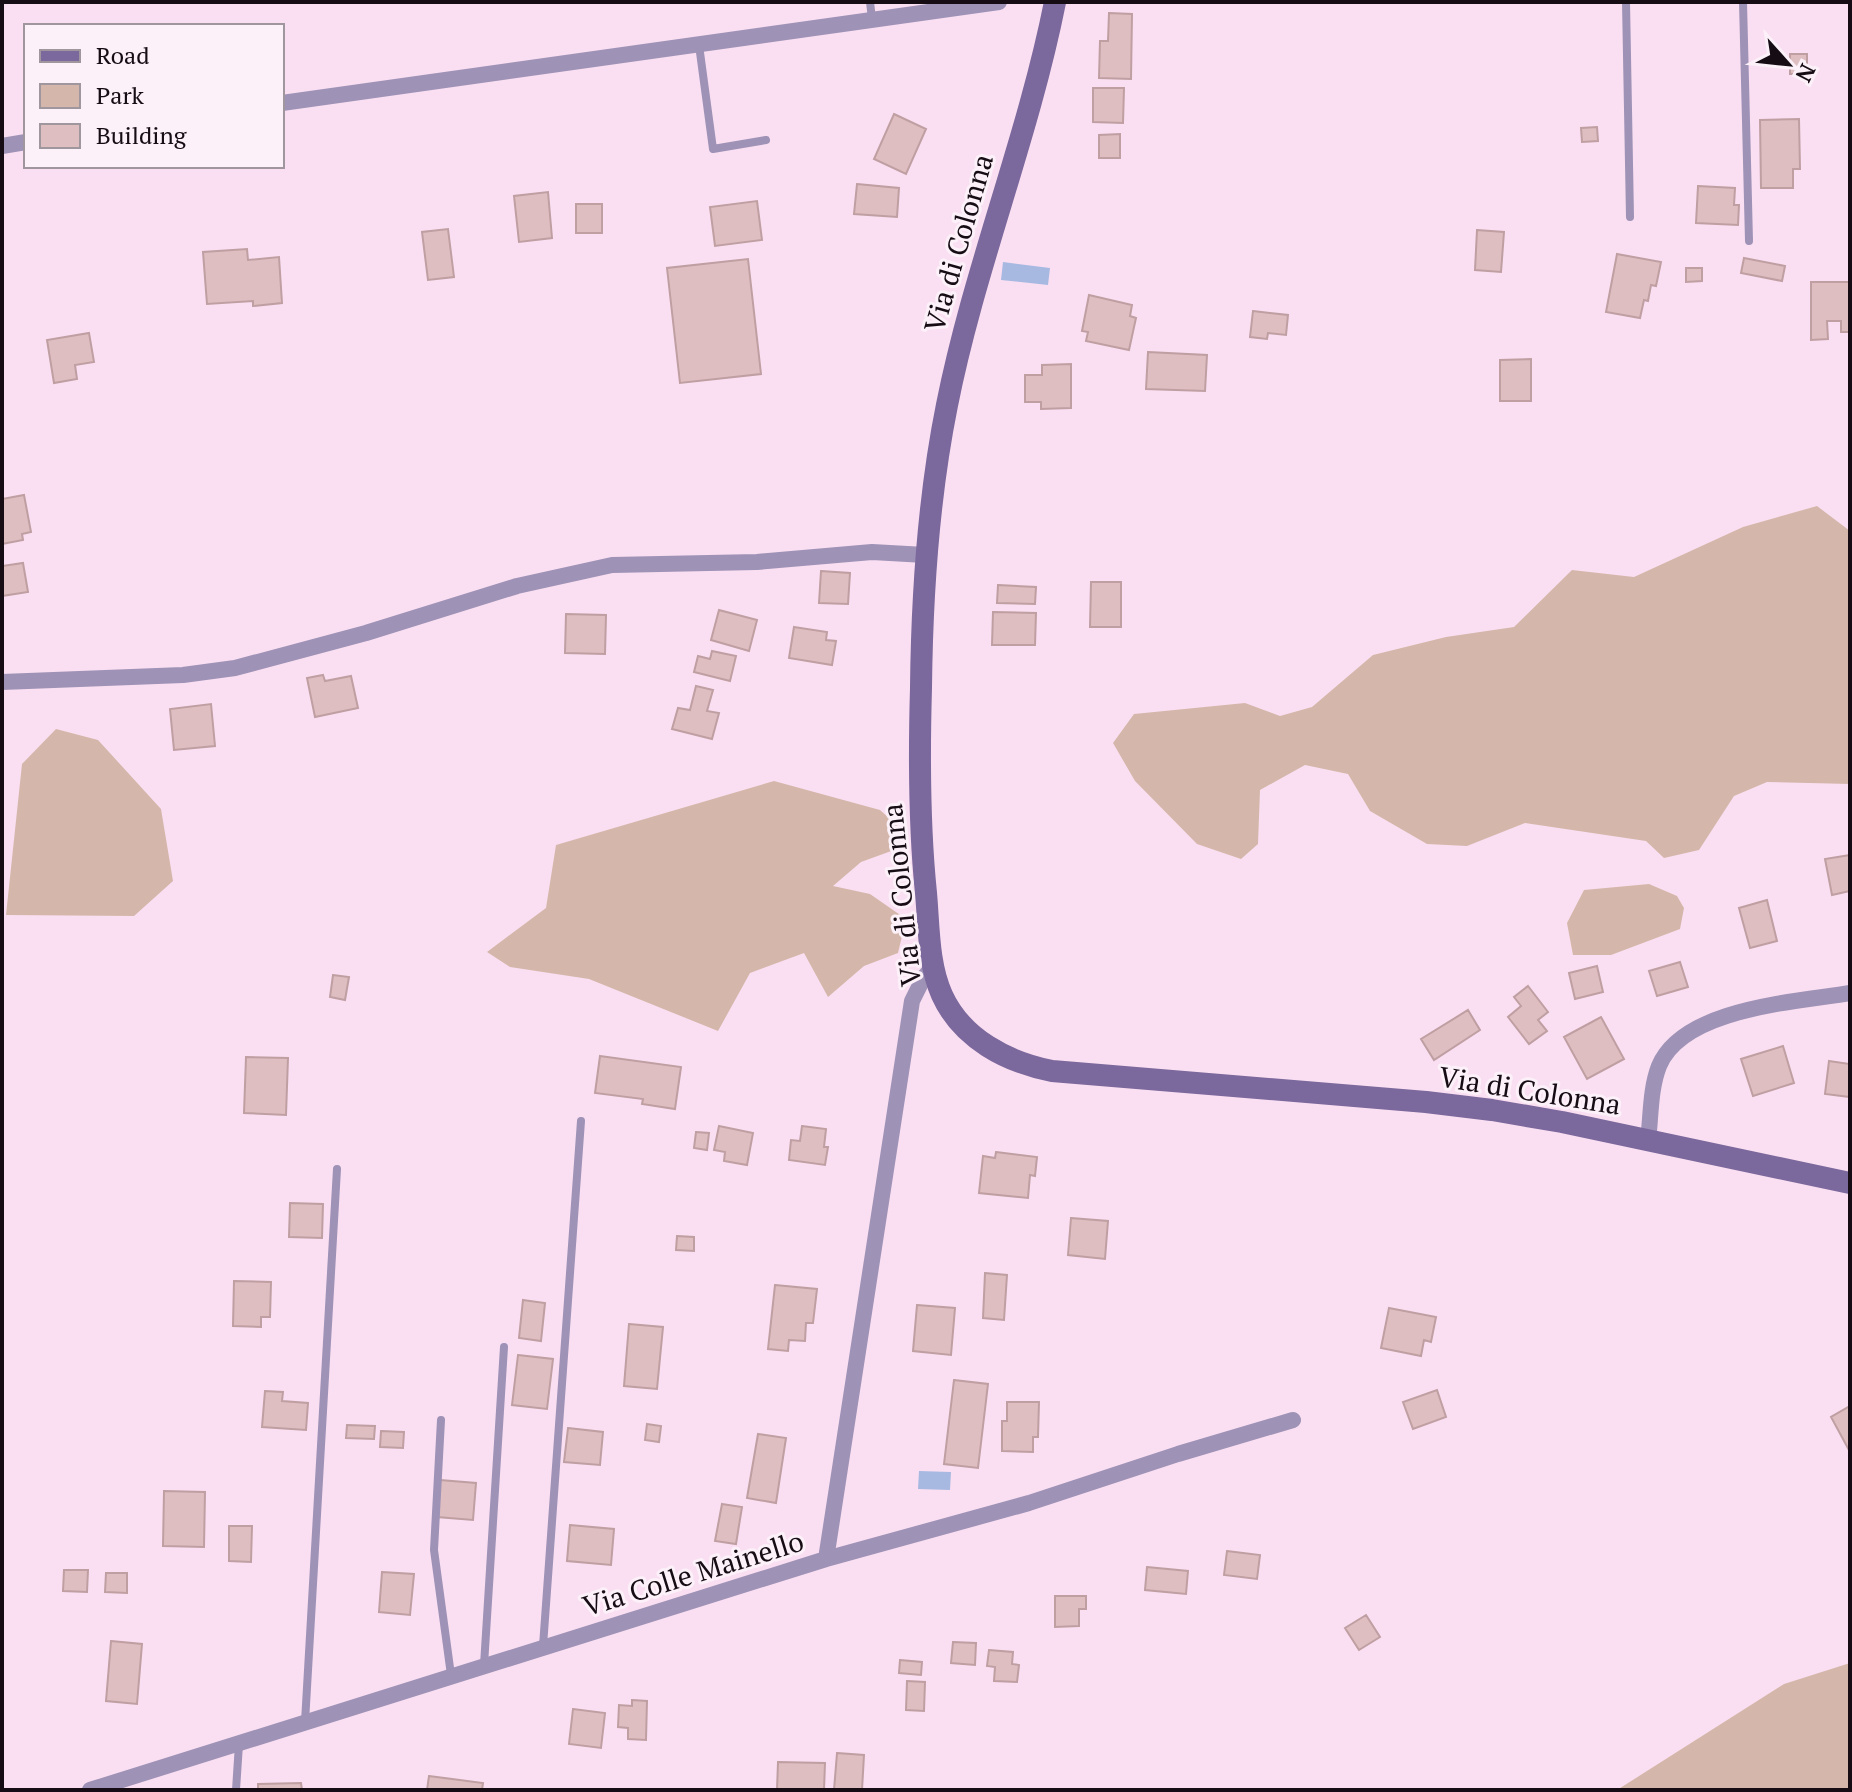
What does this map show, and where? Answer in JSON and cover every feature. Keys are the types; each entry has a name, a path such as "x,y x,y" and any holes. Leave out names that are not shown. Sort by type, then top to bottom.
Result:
{"street":[{"path":"284,103 699,44 871,10 999,2"},
{"name":"Via di Colonna","path":"1055,2 957,359 934,475 925,555 919,796 933,967 943,997 962,1022 993,1051 1029,1066 1085,1076 1439,1104 1562,1122 1850,1183"},
{"path":"2,146 24,142"},
{"path":"2,682 183,675 235,668 366,633 517,586 612,565 793,561 872,552 925,555"},
{"name":"Via Colle Mainello","path":"90,1790 826,1559 912,1001 924,977 933,967"},
{"path":"1648,1141 1659,1065 1677,1042 1691,1031 1747,1011 1850,993"},
{"path":"826,1559 1029,1503 1293,1420"}],"lane":[{"path":"1626,2 1630,217"},
{"path":"1743,2 1749,241"},
{"path":"699,44 713,149 766,140"},
{"path":"543,1646 581,1121"},
{"path":"305,1722 337,1169"},
{"path":"484,1665 504,1347"},
{"path":"441,1420 434,1550 451,1675"},
{"path":"236,1790 239,1743"}],"green space":[{"path":"1817,506 1850,531 1850,784 1767,782 1734,796 1699,850 1664,858 1646,841 1525,823 1467,846 1427,844 1370,811 1348,774 1305,765 1260,790 1258,844 1241,859 1197,844 1135,781 1113,743 1134,714 1245,703 1280,716 1312,707 1373,655 1446,637 1514,627 1572,570 1634,577 1743,527"},
{"path":"56,729 98,740 161,809 173,881 134,916 6,915 22,764"},
{"path":"774,781 880,810 901,829 894,850 861,862 833,886 870,894 906,919 898,953 864,966 828,997 804,953 750,973 718,1031 589,979 510,967 487,952 546,908 556,845"},
{"path":"1649,884 1677,896 1684,908 1680,929 1611,955 1573,955 1567,923 1584,890"},
{"path":"1850,1663 1850,1790 1617,1790 1784,1684"}],"water":[{"path":"1003,262 1050,268 1048,285 1001,280"},
{"path":"919,1471 951,1472 950,1490 918,1489"}],"building":[{"path":"1109,13 1132,14 1131,79 1099,78 1100,41 1108,41"},
{"path":"1790,54 1807,54 1807,74 1790,74"},
{"path":"1093,88 1124,88 1123,123 1093,122"},
{"path":"894,114 926,129 906,174 874,159"},
{"path":"1799,119 1800,169 1793,169 1793,188 1761,188 1760,120"},
{"path":"1597,127 1598,141 1582,142 1581,128"},
{"path":"1120,134 1120,158 1099,158 1099,135"},
{"path":"857,184 899,188 897,217 854,214"},
{"path":"1698,186 1735,188 1734,205 1739,205 1738,225 1696,223"},
{"path":"548,192 552,238 519,242 514,196"},
{"path":"757,201 762,240 715,246 710,207"},
{"path":"576,204 602,204 602,233 576,233"},
{"path":"448,229 454,277 428,280 422,232"},
{"path":"1477,230 1504,232 1501,272 1475,270"},
{"path":"247,249 248,260 279,257 282,303 253,306 253,301 207,304 203,252"},
{"path":"1617,254 1661,262 1656,286 1651,285 1640,318 1606,312"},
{"path":"1744,258 1785,266 1782,281 1741,273"},
{"path":"748,259 761,374 680,383 667,268"},
{"path":"1686,268 1702,268 1702,281 1686,282"},
{"path":"1811,282 1850,282 1850,332 1841,332 1841,321 1827,321 1828,339 1811,340"},
{"path":"1089,295 1132,305 1130,316 1136,318 1129,350 1086,341 1088,332 1082,331"},
{"path":"1253,311 1288,315 1286,335 1268,333 1267,339 1250,337"},
{"path":"89,333 94,362 75,365 77,379 54,383 47,340"},
{"path":"1148,352 1207,355 1205,391 1146,389"},
{"path":"1531,359 1531,401 1500,401 1500,360"},
{"path":"1071,364 1071,408 1041,409 1041,402 1025,402 1025,375 1042,375 1042,365"},
{"path":"24,495 31,532 22,534 23,540 2,544 2,499"},
{"path":"23,563 28,592 2,596 2,566"},
{"path":"821,571 850,573 848,604 819,603"},
{"path":"1091,582 1121,582 1121,627 1090,627"},
{"path":"998,585 1036,587 1035,604 997,603"},
{"path":"719,610 757,620 749,651 711,640"},
{"path":"993,612 1036,613 1035,645 992,645"},
{"path":"566,614 606,615 605,654 565,653"},
{"path":"794,627 827,632 826,640 836,641 832,665 789,658"},
{"path":"712,651 736,656 730,681 694,672 698,656 710,659"},
{"path":"323,675 325,681 351,676 358,708 315,717 307,678"},
{"path":"696,686 713,690 707,711 719,713 712,739 672,729 678,708 690,710"},
{"path":"211,704 215,746 174,750 170,709"},
{"path":"1850,855 1850,891 1832,895 1825,859"},
{"path":"1767,900 1777,941 1750,948 1739,908"},
{"path":"1680,962 1688,987 1657,996 1649,971"},
{"path":"1597,966 1603,992 1575,999 1569,973"},
{"path":"333,975 349,977 345,1000 330,997"},
{"path":"1528,986 1548,1012 1538,1020 1547,1031 1529,1044 1508,1017 1521,1006 1514,997"},
{"path":"1468,1010 1480,1030 1434,1060 1421,1039"},
{"path":"1601,1017 1624,1059 1587,1079 1564,1037"},
{"path":"1783,1046 1794,1083 1753,1096 1741,1059"},
{"path":"600,1056 681,1067 675,1109 642,1104 643,1099 595,1093"},
{"path":"246,1057 288,1058 286,1115 244,1113"},
{"path":"1829,1061 1850,1064 1850,1097 1825,1094"},
{"path":"719,1126 753,1133 747,1165 724,1161 725,1152 714,1150"},
{"path":"802,1126 826,1129 824,1147 828,1147 825,1165 789,1160 791,1140 800,1141"},
{"path":"696,1132 709,1133 707,1150 694,1148"},
{"path":"996,1152 1037,1157 1035,1176 1030,1175 1028,1198 979,1193 983,1156 995,1158"},
{"path":"290,1203 323,1204 322,1238 289,1237"},
{"path":"1071,1218 1108,1221 1105,1259 1068,1255"},
{"path":"677,1236 694,1237 694,1251 676,1250"},
{"path":"985,1273 1007,1275 1004,1320 983,1318"},
{"path":"234,1281 271,1282 270,1317 261,1317 261,1327 233,1326"},
{"path":"775,1285 817,1289 813,1323 806,1323 805,1341 789,1340 788,1351 768,1349"},
{"path":"523,1300 545,1303 541,1341 519,1338"},
{"path":"917,1305 955,1308 951,1355 913,1351"},
{"path":"1389,1308 1436,1317 1431,1342 1424,1340 1421,1356 1381,1348"},
{"path":"629,1324 663,1327 657,1389 624,1386"},
{"path":"518,1355 553,1359 547,1409 512,1405"},
{"path":"954,1380 988,1384 978,1468 944,1464"},
{"path":"1437,1390 1446,1417 1413,1429 1403,1402"},
{"path":"265,1391 283,1392 282,1401 308,1403 306,1430 262,1427"},
{"path":"1007,1402 1039,1402 1038,1437 1033,1437 1033,1452 1002,1451 1002,1421 1007,1421"},
{"path":"1850,1406 1850,1452 1831,1417"},
{"path":"647,1424 661,1426 659,1442 645,1440"},
{"path":"347,1425 375,1426 374,1439 346,1438"},
{"path":"568,1428 603,1432 600,1465 564,1462"},
{"path":"381,1431 404,1432 403,1448 380,1447"},
{"path":"758,1434 786,1438 776,1503 747,1498"},
{"path":"440,1480 476,1483 473,1520 437,1517"},
{"path":"164,1491 205,1492 204,1547 163,1546"},
{"path":"722,1504 742,1507 736,1544 715,1541"},
{"path":"570,1525 614,1529 611,1565 567,1561"},
{"path":"229,1526 252,1526 251,1562 229,1561"},
{"path":"1227,1551 1260,1555 1257,1579 1224,1575"},
{"path":"1147,1567 1188,1571 1186,1594 1145,1590"},
{"path":"64,1570 88,1570 87,1592 63,1591"},
{"path":"382,1572 414,1574 410,1615 379,1612"},
{"path":"106,1573 127,1573 127,1593 105,1592"},
{"path":"1055,1596 1086,1596 1086,1609 1079,1609 1079,1626 1055,1627"},
{"path":"1366,1615 1380,1637 1359,1650 1345,1628"},
{"path":"111,1641 142,1644 137,1704 106,1701"},
{"path":"953,1642 976,1643 975,1665 951,1663"},
{"path":"989,1650 1013,1652 1012,1664 1019,1665 1017,1682 994,1681 995,1667 987,1666"},
{"path":"900,1660 922,1662 921,1675 899,1673"},
{"path":"907,1681 925,1682 924,1711 906,1710"},
{"path":"632,1700 647,1701 646,1740 628,1739 628,1728 618,1727 619,1705 632,1706"},
{"path":"573,1709 605,1713 601,1748 569,1744"},
{"path":"837,1753 864,1755 862,1790 834,1790"},
{"path":"778,1762 825,1763 824,1790 777,1790"},
{"path":"429,1776 483,1783 482,1790 427,1790"},
{"path":"301,1783 302,1790 258,1790 258,1784"}]}
